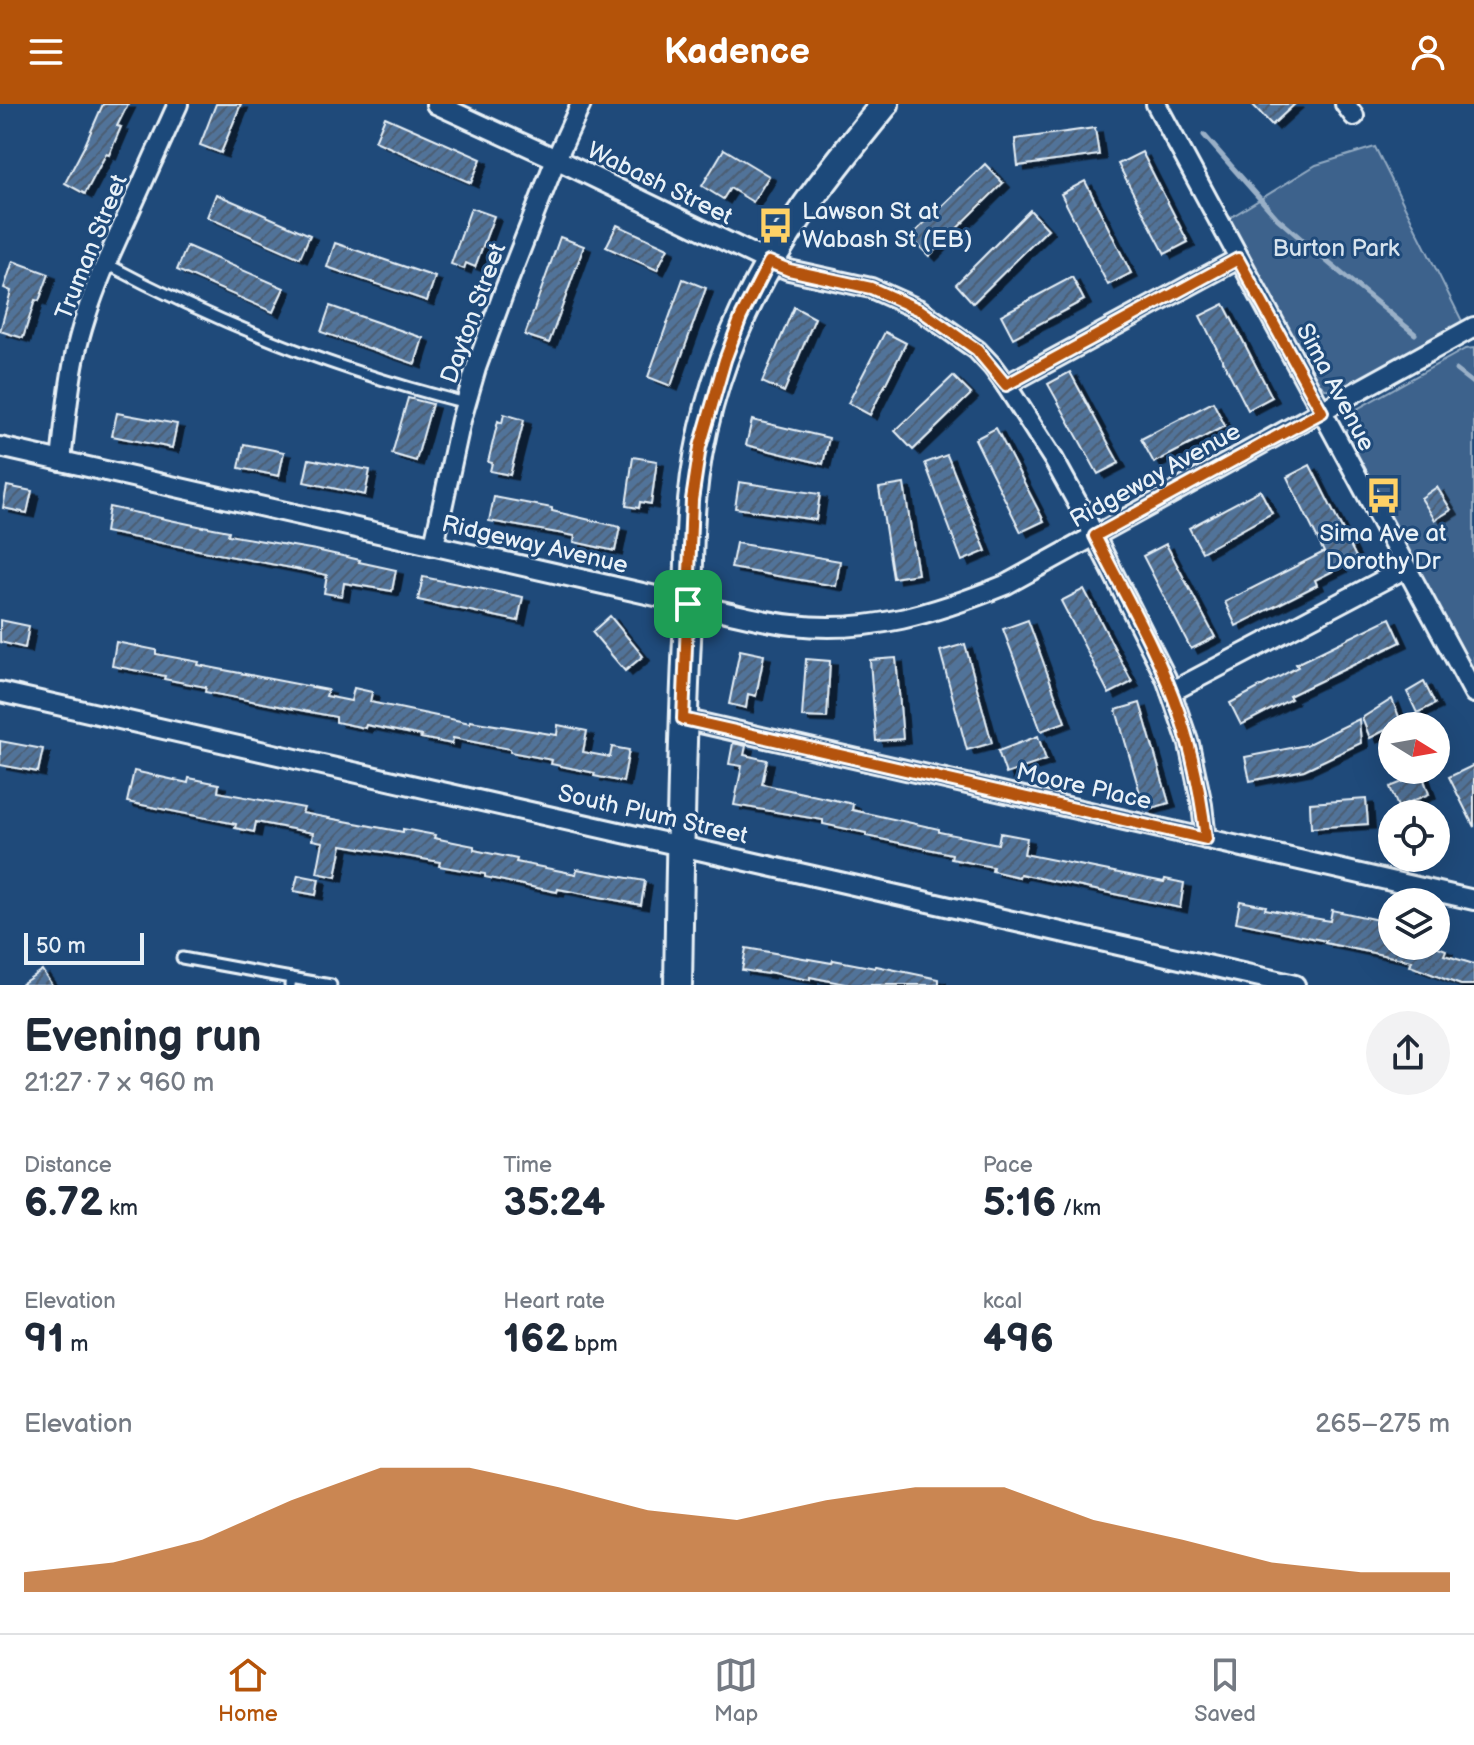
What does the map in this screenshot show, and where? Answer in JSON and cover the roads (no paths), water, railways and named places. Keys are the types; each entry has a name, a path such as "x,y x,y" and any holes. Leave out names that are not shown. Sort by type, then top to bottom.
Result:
{"street":[{"name":"Truman Street","path":"61,461 76,354 89,307 105,263 178,104"},
{"name":"Wabash Street","path":"436,104 769,262 789,270 871,288 920,310 977,350 1006,385 1054,460 1149,643 1171,692 1192,758 1206,839"},
{"name":"Dayton Street","path":"434,545 466,403 505,289 581,104"},
{"path":"678,985 683,719 692,500 700,447 741,317 769,262 807,201 885,104"},
{"name":"Sima Avenue","path":"1156,104 1474,693"},
{"path":"1006,385 1238,259"},
{"name":"Ridgeway Avenue","path":"0,447 688,604 791,625 868,625 891,623 964,602 1005,585 1474,327"},
{"path":"1171,692 1406,568"},
{"name":"South Plum Street","path":"0,692 1295,985"},
{"name":"Moore Place","path":"683,719 1474,900"}],"lane":[{"path":"105,263 214,316 311,357 466,403"},
{"path":"182,958 290,982 331,985"}],"waterway":[{"path":"1204,135 1277,218 1415,334"},
{"path":"1456,370 1474,384"}],"place":[{"name":"Lawson St at Wabash St (EB)","path":"776,225"},
{"name":"Sima Ave at Dorothy Dr","path":"1383,496"}],"park label":[{"name":"Burton Park","path":"1336,248"}]}
